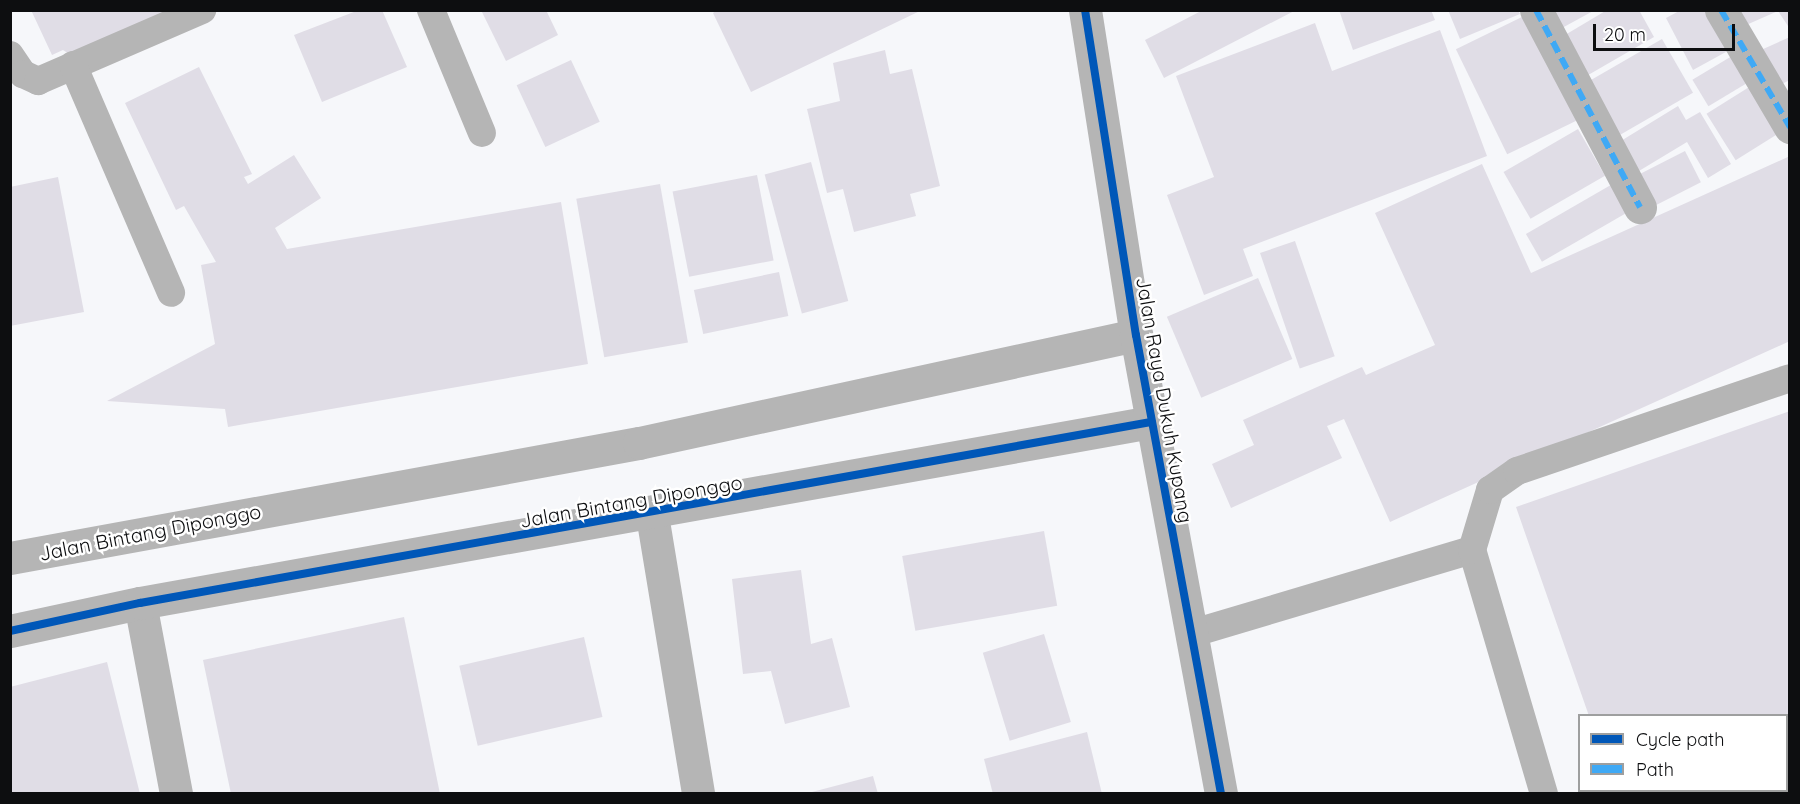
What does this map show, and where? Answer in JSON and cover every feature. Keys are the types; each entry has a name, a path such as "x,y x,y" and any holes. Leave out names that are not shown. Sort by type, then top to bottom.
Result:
{"street":[{"name":"Jalan Raya Dukuh Kupang","path":"1084,10 1151,422 1221,794"},
{"path":"1536,10 1640,207"},
{"path":"1721,10 1790,126"},
{"name":"Jalan Bintang Diponggo","path":"10,558 639,443 1136,335"},
{"name":"Jalan Bintang Diponggo","path":"10,632 140,603 652,515 1151,422"},
{"path":"652,515 698,794"},
{"path":"140,603 176,794"}],"lane":[{"path":"10,55 31,80 74,65 202,10"},
{"path":"431,10 482,133"},
{"path":"74,65 171,293"},
{"path":"1544,794 1472,550 1490,490 1517,471 1790,378"},
{"path":"1190,634 1472,550"}],"building":[{"path":"31,10 187,10 77,59 63,50 52,55"},
{"path":"359,10 382,10 407,67 322,102 294,35"},
{"path":"481,10 546,10 558,35 506,61"},
{"path":"717,10 922,10 751,92 713,13"},
{"path":"1203,10 1296,10 1164,78 1145,40"},
{"path":"1339,10 1431,10 1435,20 1353,50"},
{"path":"1448,10 1518,10 1520,14 1460,39"},
{"path":"1552,10 1595,10 1562,28"},
{"path":"1607,10 1639,10 1654,37 1583,78 1560,38"},
{"path":"1681,10 1716,10 1735,47 1693,70 1666,18"},
{"path":"1729,10 1790,10 1790,29 1778,11 1737,29"},
{"path":"1526,15 1577,120 1507,154 1456,49"},
{"path":"1315,23 1332,71 1440,30 1487,156 1243,249 1253,276 1204,295 1167,195 1214,177 1176,76"},
{"path":"1790,37 1790,80 1769,90 1752,54"},
{"path":"1662,39 1693,93 1617,137 1586,83"},
{"path":"885,50 890,74 912,69 940,186 910,194 916,216 854,232 843,189 827,193 807,109 840,101 833,63"},
{"path":"1737,53 1753,80 1708,106 1692,80"},
{"path":"571,60 600,122 545,147 517,85"},
{"path":"199,67 252,174 244,177 248,184 294,155 321,198 275,228 287,249 561,202 588,364 228,427 225,409 107,401 215,344 201,265 216,262 184,206 176,210 125,103"},
{"path":"1754,84 1783,131 1736,160 1707,114"},
{"path":"1678,106 1686,120 1700,112 1731,164 1708,178 1687,142 1629,177 1611,147"},
{"path":"1578,129 1605,176 1531,219 1504,172"},
{"path":"1685,151 1701,182 1647,209 1632,178"},
{"path":"1790,156 1790,341 1390,522 1344,419 1327,426 1342,458 1231,508 1212,464 1254,445 1243,420 1362,367 1366,375 1435,345 1375,213 1482,164 1531,273"},
{"path":"811,162 848,301 802,314 765,174"},
{"path":"757,175 774,260 689,277 673,191"},
{"path":"58,177 84,312 10,326 10,187"},
{"path":"1616,182 1632,210 1542,262 1526,234"},
{"path":"660,184 688,343 604,357 576,199"},
{"path":"1295,241 1335,356 1300,368 1260,253"},
{"path":"779,272 788,316 703,334 694,290"},
{"path":"1258,278 1292,359 1201,398 1167,317"},
{"path":"1790,411 1790,749 1788,714 1588,714 1516,507"},
{"path":"1044,531 1057,606 915,631 902,556"},
{"path":"801,570 811,644 832,638 850,707 785,724 771,671 743,674 732,579"},
{"path":"404,617 440,794 231,794 203,660"},
{"path":"1044,634 1071,722 1010,741 983,653"},
{"path":"584,637 602,717 478,746 459,666"},
{"path":"107,662 140,794 10,794 10,687"},
{"path":"1087,732 1102,794 993,794 984,759"},
{"path":"873,776 878,794 813,794 812,792"},
{"path":"1616,792 1652,792 1616,794"}],"marked path":[{"path":"1536,10 1640,207"},
{"path":"1721,10 1790,127"}],"cycle path":[{"path":"1085,10 1136,335 1221,794"},
{"path":"10,631 140,603 1151,422"}]}
